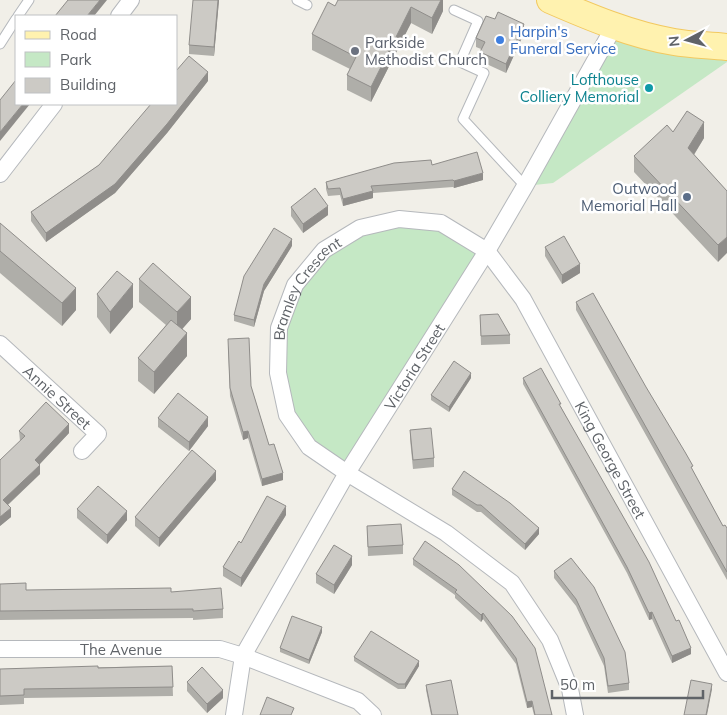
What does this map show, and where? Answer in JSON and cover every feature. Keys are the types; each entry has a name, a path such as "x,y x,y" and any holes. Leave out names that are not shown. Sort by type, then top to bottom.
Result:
{"main road":[{"path":"550,0 658,39 727,47"}],"street":[{"path":"120,15 131,0"},
{"name":"Victoria Street","path":"234,715 243,656 347,474 488,251 615,25"},
{"path":"0,174 53,105"},
{"name":"Bramley Crescent","path":"488,251 441,223 399,219 360,228 324,250 295,285 279,328 278,373 287,415 309,447 347,474 446,533 512,583 550,640 570,689 575,715"},
{"name":"King George Street","path":"488,251 523,299 727,673"},
{"name":"Annie Street","path":"0,344 98,434 82,450"},
{"name":"The Avenue","path":"0,649 220,650 243,656 358,701 373,715"}],"lane":[{"path":"19,15 29,0"},
{"path":"297,0 306,5"},
{"path":"454,10 478,21 460,62 484,73 463,119 526,186"},
{"path":"0,44 15,21"}],"green space":[{"path":"615,25 727,47 727,62 553,183 525,186"},
{"path":"441,223 487,251 347,473 309,447 278,373 295,285 360,228"}],"building":[{"path":"68,0 100,0 88,15 56,15"},
{"path":"193,0 218,0 214,47 189,45"},
{"name":"Parkside Methodist Church","path":"338,0 441,0 432,18 411,7 371,87 347,75 356,57 312,34 328,2 335,6"},
{"name":"Harpin's Funeral Service","path":"498,12 524,24 506,64 480,52 485,42 476,38 486,16 495,19"},
{"path":"189,56 208,72 167,124 115,184 46,233 31,212 99,165 150,105 178,105 178,69"},
{"path":"15,81 15,105 22,105 0,132 0,100"},
{"name":"Outwood Memorial Hall","path":"687,111 704,122 688,148 727,191 727,237 718,245 634,156 667,125 673,132"},
{"path":"477,152 483,173 454,181 371,186 373,191 343,199 340,188 328,189 326,182 394,163 431,160 432,165"},
{"path":"315,188 328,206 303,224 291,207"},
{"path":"0,223 76,288 62,303 0,251"},
{"path":"274,228 292,239 264,284 254,320 234,315 244,276"},
{"path":"564,236 580,264 562,275 545,247"},
{"path":"153,263 191,297 177,312 139,279"},
{"path":"117,271 133,284 110,312 97,294"},
{"path":"593,293 693,466 691,467 723,526 725,525 727,528 727,572 576,302"},
{"path":"498,314 510,335 481,336 480,315"},
{"path":"171,320 187,333 154,372 138,358"},
{"path":"249,338 251,386 269,445 274,444 283,473 262,479 248,431 243,432 230,388 228,339"},
{"path":"454,361 471,373 449,407 431,395"},
{"path":"541,368 561,404 559,404 649,562 676,621 679,620 691,648 672,656 652,612 649,613 627,567 523,378"},
{"path":"178,393 208,417 189,442 158,418"},
{"path":"46,402 69,424 35,460 40,465 3,500 11,508 0,517 0,460 25,436 19,431"},
{"path":"431,428 434,458 413,460 410,430"},
{"path":"192,450 216,471 159,538 135,517"},
{"path":"464,471 510,503 539,528 525,544 481,505 477,505 452,489"},
{"path":"98,486 127,511 107,535 77,509"},
{"path":"267,496 286,506 241,578 223,567 239,541 241,543"},
{"path":"401,524 403,545 368,547 367,526"},
{"path":"425,541 459,565 512,616 535,648 552,715 535,715 532,701 527,702 516,658 483,613 481,615 455,592 457,590 413,559"},
{"path":"334,545 352,556 334,585 316,574"},
{"path":"571,558 594,587 625,652 629,683 608,686 604,658 576,599 554,571"},
{"path":"26,583 26,590 171,588 171,592 221,588 223,609 193,611 193,609 0,611 0,584"},
{"path":"292,616 322,627 309,660 280,648"},
{"path":"371,631 419,661 405,684 398,684 354,657"},
{"path":"98,666 98,668 172,666 173,687 24,689 24,695 0,696 0,669"},
{"path":"202,667 223,690 207,704 187,682"},
{"path":"451,680 458,715 432,715 426,685"},
{"path":"691,680 712,684 706,715 684,715"},
{"path":"267,697 294,708 291,715 260,715"}],"place":[{"name":"Harpin's Funeral Service","path":"500,40"},
{"name":"Parkside Methodist Church","path":"355,51"},
{"name":"Lofthouse Colliery Memorial","path":"649,88"},
{"name":"Outwood Memorial Hall","path":"687,197"}]}
